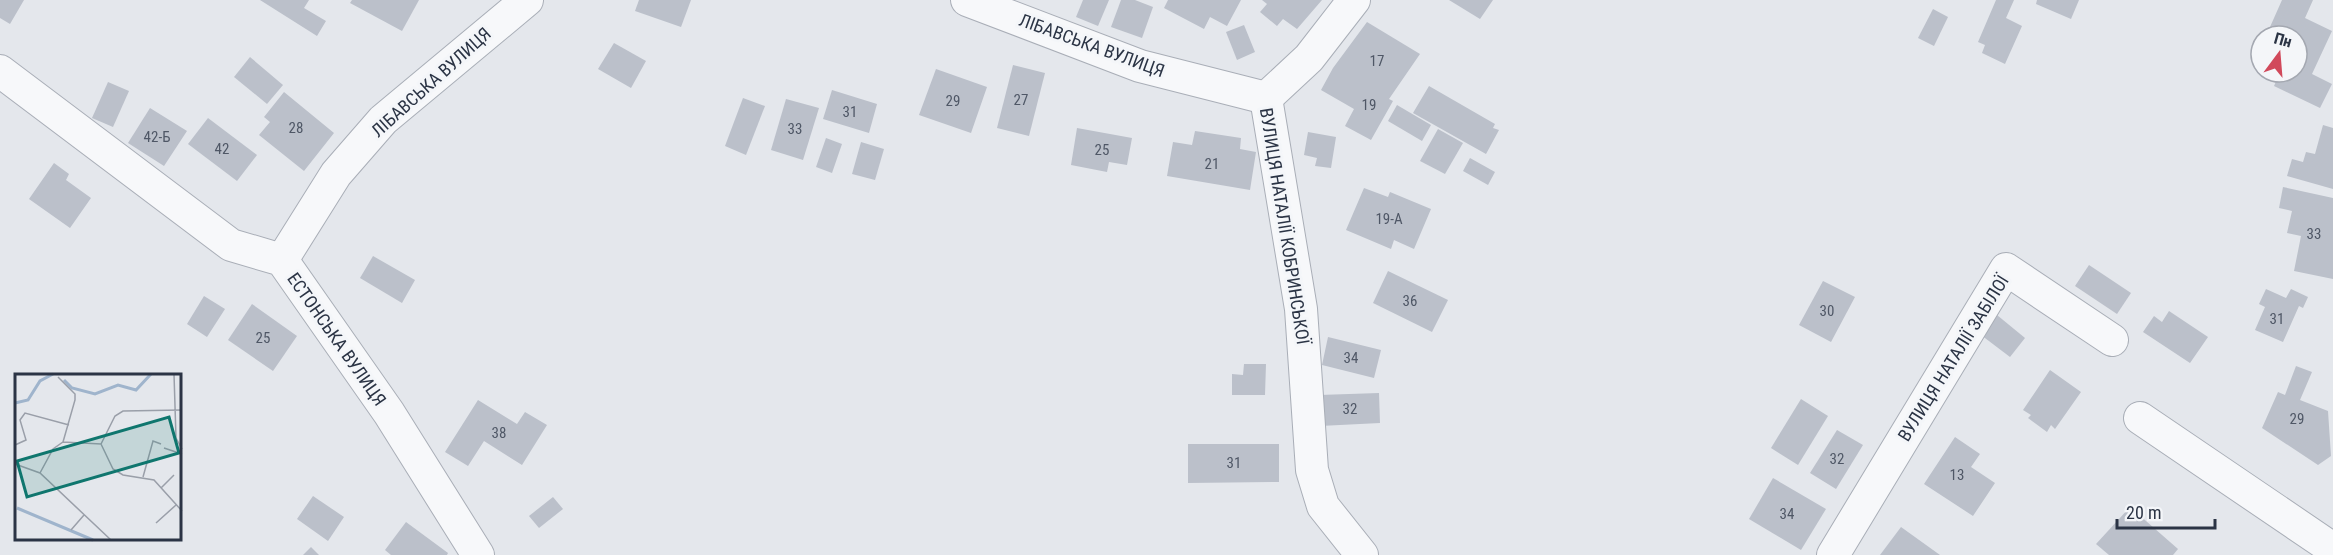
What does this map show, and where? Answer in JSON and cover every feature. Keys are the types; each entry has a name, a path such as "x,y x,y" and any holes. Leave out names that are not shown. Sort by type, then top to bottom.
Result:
{"street":[{"name":"ЛІБАВСЬКА ВУЛИЦЯ","path":"282,260 336,174 383,120 527,0"},
{"name":"ЛІБАВСЬКА ВУЛИЦЯ","path":"967,0 1140,66 1266,98"},
{"path":"1266,98 1309,58 1354,0"},
{"name":"ЕСТОНСЬКА ВУЛИЦЯ","path":"0,71 231,246 282,260 388,413 478,555"},
{"name":"ВУЛИЦЯ НАТАЛІЇ КОБРИНСЬКОЇ","path":"1266,98 1301,309 1312,470 1323,506 1362,555"},
{"name":"ВУЛИЦЯ НАТАЛІЇ ЗАБІЛОЇ","path":"1833,555 2006,269 2112,340"},
{"path":"2140,418 2333,549"}],"building":[{"path":"0,0 24,0 10,24 0,18"},
{"path":"260,0 309,0 304,8 326,21 317,36"},
{"path":"352,0 419,0 402,31 350,3"},
{"path":"639,0 691,0 681,27 635,11"},
{"path":"1083,0 1109,0 1098,26 1076,17"},
{"path":"1121,0 1135,0 1153,7 1142,38 1111,27"},
{"path":"1168,0 1241,0 1227,26 1210,17 1204,29 1164,8"},
{"path":"1262,0 1322,0 1297,29 1283,19 1277,26 1260,12 1267,4"},
{"path":"1449,0 1493,0 1480,19"},
{"path":"1996,0 2014,0 2006,18 2022,26 2005,64 1982,53 1985,45 1978,42"},
{"path":"2037,0 2079,0 2071,19 2036,4"},
{"path":"2282,0 2313,0 2305,18 2332,31 2312,74 2332,84 2320,108 2274,86 2275,84 2309,84 2309,24 2271,24"},
{"path":"1933,9 1948,17 1934,46 1918,38"},
{"path":"1367,22 1420,54 1389,99 1393,101 1371,140 1345,126 1354,109 1321,90 1333,68"},
{"path":"1244,25 1255,52 1237,60 1226,32"},
{"path":"614,43 646,61 631,88 598,69"},
{"path":"250,57 283,85 267,104 234,77"},
{"path":"1013,65 1045,73 1029,136 997,128"},
{"path":"936,69 987,87 971,133 919,115"},
{"path":"108,82 129,91 113,127 92,118"},
{"path":"1429,86 1495,124 1493,128 1499,130 1486,154 1413,113"},
{"path":"832,90 877,104 869,133 823,119"},
{"path":"284,92 334,133 304,171 259,135 270,122 264,117"},
{"path":"743,98 765,106 746,155 725,146"},
{"path":"786,99 819,108 803,160 771,150"},
{"path":"1397,105 1431,125 1422,141 1388,121"},
{"path":"150,108 187,131 164,166 128,143"},
{"path":"208,118 257,155 237,181 188,144"},
{"path":"2323,125 2333,128 2333,189 2287,176 2292,159 2303,162 2306,152 2315,154"},
{"path":"1077,128 1132,138 1127,165 1109,162 1107,172 1071,165"},
{"path":"1438,129 1463,143 1445,174 1420,161"},
{"path":"1195,131 1241,138 1240,149 1256,152 1250,190 1167,176 1173,142 1192,145"},
{"path":"1308,132 1336,137 1331,168 1315,166 1317,158 1304,155"},
{"path":"826,138 842,144 832,173 816,167"},
{"path":"861,142 884,149 875,180 852,174"},
{"path":"1470,158 1495,172 1488,185 1463,171"},
{"path":"54,163 69,174 66,180 91,198 70,228 29,199"},
{"path":"2283,187 2333,198 2333,279 2294,271 2301,236 2287,233 2292,211 2279,208"},
{"path":"1364,188 1388,197 1390,192 1431,209 1414,249 1394,240 1391,249 1346,230"},
{"path":"373,256 415,280 402,303 360,278"},
{"path":"2089,265 2131,293 2117,314 2075,286"},
{"path":"1388,271 1448,300 1432,332 1373,303"},
{"path":"1823,281 1855,297 1831,342 1799,325"},
{"path":"2266,289 2286,298 2291,289 2308,297 2303,308 2299,306 2283,342 2255,330 2265,307 2259,304"},
{"path":"204,296 225,309 207,337 187,324"},
{"path":"252,304 297,336 273,371 228,340"},
{"path":"2169,311 2208,337 2190,363 2143,332 2154,316 2162,322"},
{"path":"1997,315 2025,338 2010,357 1981,335"},
{"path":"1328,337 1381,350 1374,378 1322,365"},
{"path":"1244,364 1266,364 1265,395 1232,395 1232,374 1243,375"},
{"path":"2296,366 2312,372 2300,400 2328,411 2331,456 2318,465 2262,428 2278,392 2285,395"},
{"path":"2050,370 2081,392 2055,429 2051,425 2047,432 2028,418 2031,415 2023,410"},
{"path":"1379,393 1380,423 1320,426 1319,395"},
{"path":"1801,399 1828,416 1798,465 1771,448"},
{"path":"478,400 517,424 525,412 547,425 522,465 484,441 468,466 445,452"},
{"path":"1837,430 1863,445 1836,489 1810,473"},
{"path":"1955,437 1980,454 1971,467 1995,483 1973,516 1924,484"},
{"path":"1188,444 1279,444 1279,482 1188,483"},
{"path":"1773,478 1826,509 1801,550 1749,519"},
{"path":"313,496 344,517 328,541 297,519"},
{"path":"553,497 563,509 539,528 529,516"},
{"path":"2130,507 2178,549 2173,555 2109,555 2096,544"},
{"path":"406,522 448,553 447,555 391,555 385,550"},
{"path":"1901,527 1940,555 1880,555"},
{"path":"311,547 319,555 303,555"}]}
